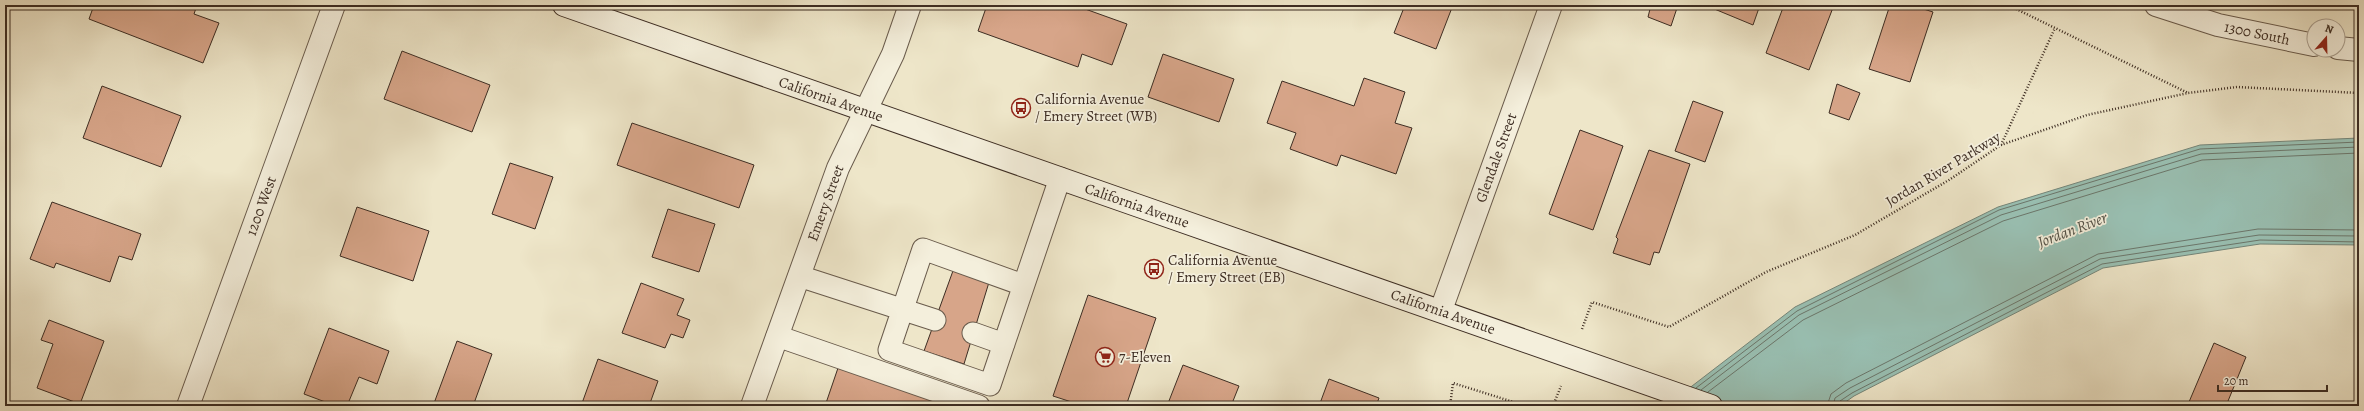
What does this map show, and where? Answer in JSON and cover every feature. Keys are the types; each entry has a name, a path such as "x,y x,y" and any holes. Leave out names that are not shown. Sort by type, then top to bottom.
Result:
{"street":[{"name":"1200 West","path":"188,406 334,5"},
{"name":"California Avenue","path":"564,5 863,111 1441,310 1711,406"},
{"name":"Emery Street","path":"752,406 838,168 863,111 893,54 910,5"},
{"name":"Glendale Street","path":"1441,310 1551,5"},
{"name":"1300 South","path":"2156,5 2218,25 2306,43"},
{"path":"2346,49 2359,50"}],"lane":[{"path":"1023,285 924,249 888,350 990,385 1060,178"},
{"path":"799,276 935,320"},
{"path":"973,333 1004,344"},
{"path":"777,336 979,406"}],"path":[{"path":"2008,5 2188,93"},
{"path":"2001,145 2055,28"},
{"name":"Jordan River Parkway","path":"1590,307 1592,302 1669,327 1766,272 1855,235 1949,180 2001,145 2087,115 2188,93 2237,87 2359,93"},
{"path":"1450,406 1453,382 1526,406"}],"water":[{"name":"Jordan River","path":"2359,138 2359,245 2260,244 2103,268 1854,396 1840,406 1666,406 1795,307 1998,207 2200,145"}],"building":[{"path":"94,5 197,5 194,14 219,23 203,63 89,19"},
{"path":"987,5 1074,5 1127,24 1112,65 1082,54 1078,67 978,31"},
{"path":"1405,5 1453,5 1436,49 1394,33"},
{"path":"1651,5 1678,5 1671,26 1648,17"},
{"path":"1714,5 1760,5 1753,25 1712,8"},
{"path":"1784,5 1834,5 1809,70 1766,53"},
{"path":"1890,5 1911,5 1933,12 1910,82 1869,69"},
{"path":"402,51 490,85 472,132 384,99"},
{"path":"1163,54 1234,79 1219,122 1148,97"},
{"path":"1364,78 1405,92 1395,123 1412,128 1396,174 1341,155 1337,166 1290,149 1296,133 1267,123 1282,81 1354,106"},
{"path":"1837,84 1860,93 1849,120 1829,113"},
{"path":"102,86 181,116 161,167 83,138"},
{"path":"1693,101 1723,112 1705,162 1675,151"},
{"path":"632,123 754,165 739,208 617,165"},
{"path":"1580,130 1623,146 1593,230 1549,214"},
{"path":"1649,150 1690,164 1659,253 1654,252 1650,265 1613,253 1618,239 1616,237"},
{"path":"510,163 553,177 535,229 492,214"},
{"path":"52,202 141,234 132,260 119,256 110,282 56,263 54,268 30,259"},
{"path":"357,207 429,231 413,281 340,256"},
{"path":"668,209 715,224 699,272 652,257"},
{"path":"954,268 990,279 964,364 924,351"},
{"path":"641,283 684,299 677,315 690,320 683,338 671,334 665,348 622,333"},
{"name":"7-Eleven","path":"1088,295 1156,318 1126,406 1084,406 1053,396"},
{"path":"49,320 104,341 80,404 37,388 53,344 41,340"},
{"path":"329,328 389,351 377,384 359,377 347,406 336,406 304,394"},
{"path":"457,341 492,354 473,406 433,406"},
{"path":"2214,343 2246,357 2226,406 2198,406 2189,402"},
{"path":"598,359 658,381 649,406 581,406"},
{"path":"839,365 953,406 825,406"},
{"path":"1183,365 1239,386 1231,406 1167,406"},
{"path":"1329,379 1379,398 1376,406 1319,406"}],"place":[{"name":"California Avenue / Emery Street (WB)","path":"1021,108"},
{"name":"California Avenue / Emery Street (EB)","path":"1154,269"},
{"name":"7-Eleven","path":"1105,357"}]}
